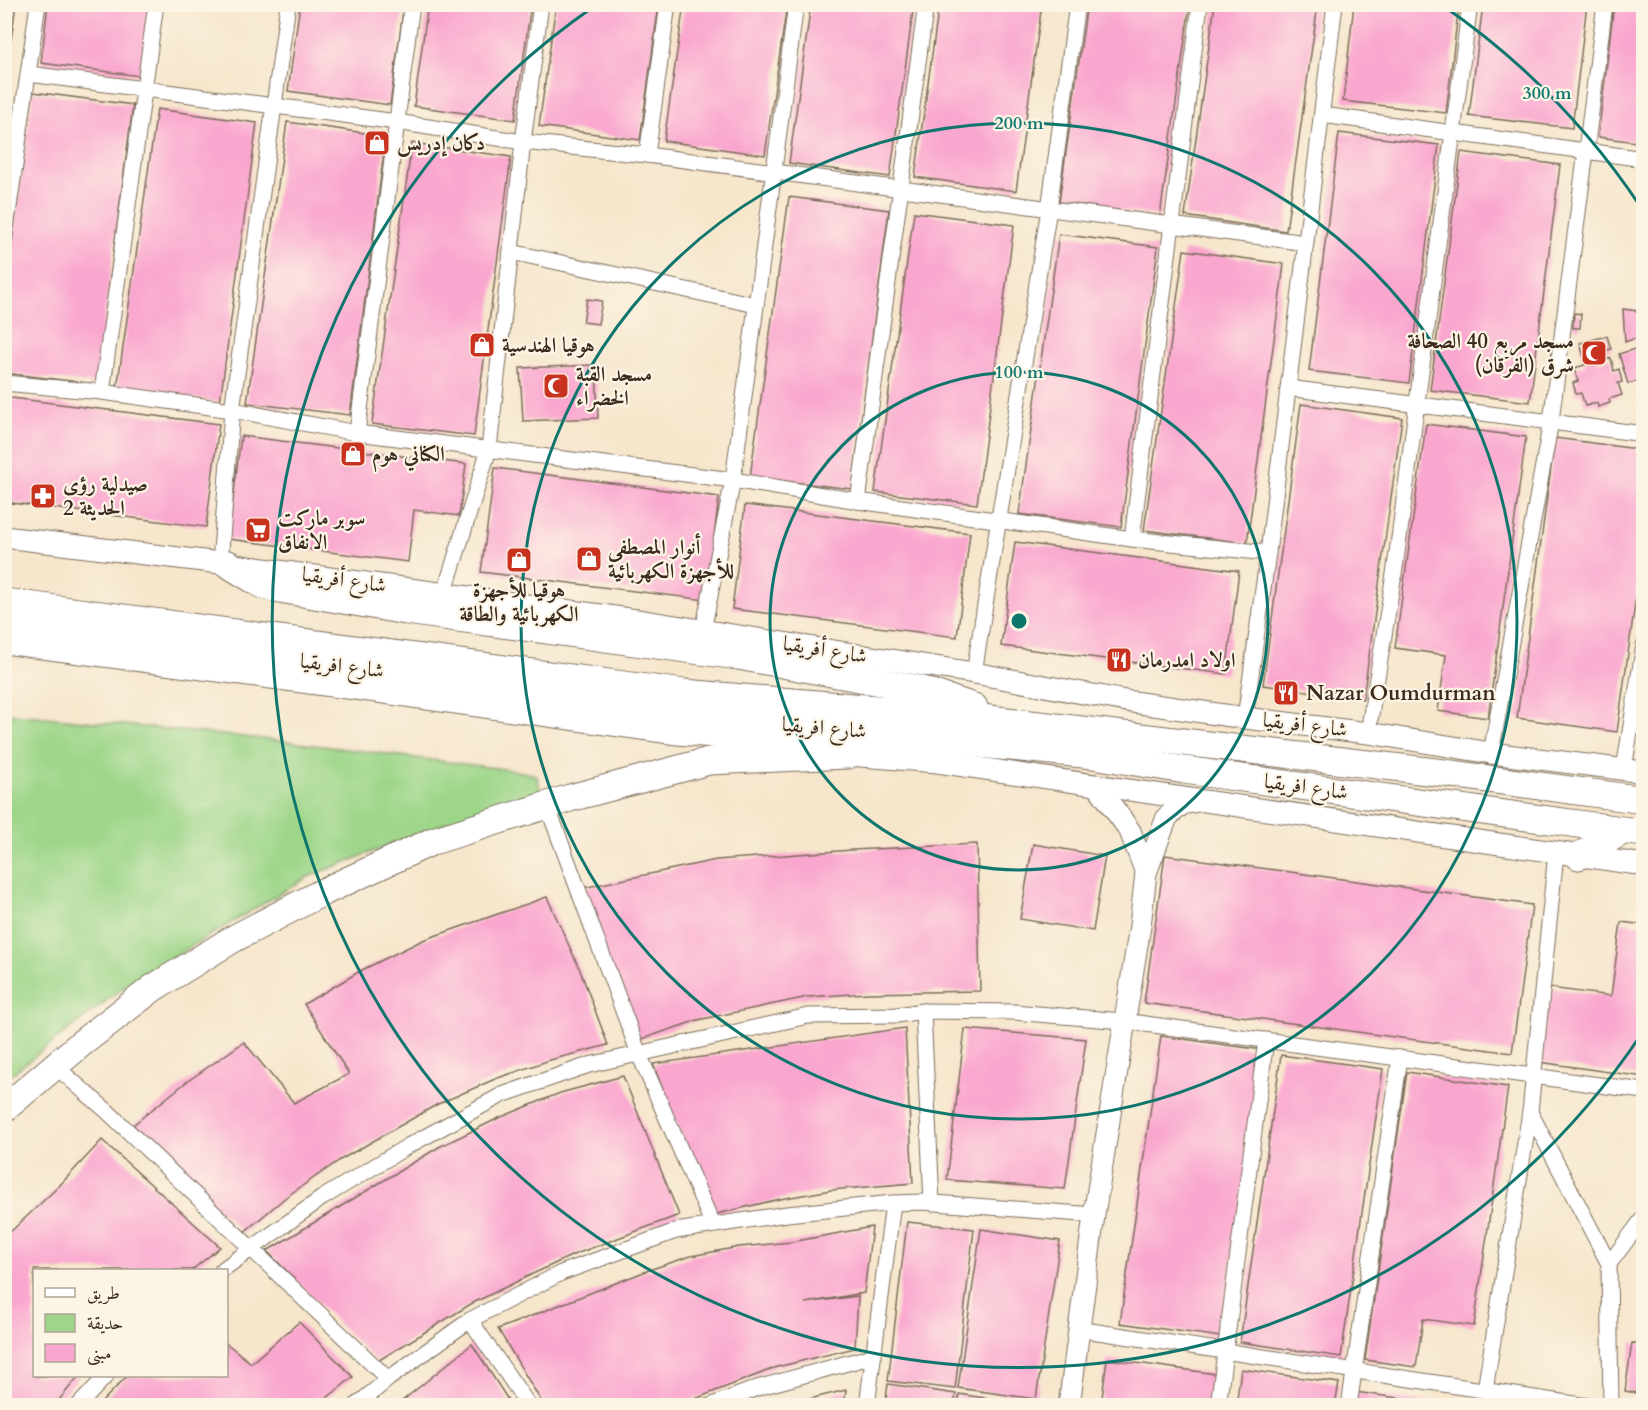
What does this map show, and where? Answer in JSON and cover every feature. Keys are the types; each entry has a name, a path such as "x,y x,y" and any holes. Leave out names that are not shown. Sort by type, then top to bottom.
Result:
{"highway":[{"path":"224,563 255,582 274,588 406,611 772,662 919,689 1030,724"},
{"name":"شارع افريقيا","path":"4,602 448,670 749,722 1093,756 1634,832"},
{"name":"شارع افريقيا","path":"4,622 448,670 684,693 962,716 1432,772 1644,800"},
{"path":"4,1109 153,988 233,939 324,892 433,841 547,805 709,761 848,755"},
{"path":"1568,855 1634,832"}],"street":[{"path":"4,242 38,4"},
{"path":"102,392 156,4"},
{"path":"224,563 232,410 288,4"},
{"path":"357,433 412,4"},
{"path":"444,594 489,449 523,142 541,4"},
{"path":"647,155 668,4"},
{"path":"703,631 733,480 796,4"},
{"path":"858,501 926,4"},
{"path":"974,673 1049,209 1077,4"},
{"path":"1132,539 1200,4"},
{"path":"1245,718 1268,553 1335,4"},
{"path":"1368,733 1395,568 1470,4"},
{"path":"1491,753 1551,421 1605,4"},
{"path":"28,74 397,122 523,142 647,155 1306,243"},
{"path":"1322,115 1644,159"},
{"path":"511,252 756,305"},
{"path":"4,383 102,392 232,410 357,433 733,480 858,501 1132,539 1268,553"},
{"path":"1288,388 1644,434"},
{"name":"شارع أفريقيا","path":"4,537 224,563 637,620 974,673 1126,701 1368,733 1491,753 1634,770"},
{"path":"4,643 677,734 751,740 848,755 937,762 1644,865"},
{"path":"1634,770 1644,645"},
{"path":"1097,785 1130,831 1146,873"},
{"path":"1069,1406 1094,1215 1123,1021 1140,926 1146,873 1167,817 1182,804 1202,801"},
{"path":"547,805 639,1054 713,1225"},
{"path":"1485,1390 1530,1112 1533,1076 1568,855"},
{"path":"923,1011 932,1203"},
{"path":"223,1269 322,1198 408,1146 502,1095 589,1065 808,1016 897,1015 923,1011 1013,1012 1123,1021 1644,1091"},
{"path":"1218,1406 1266,1040"},
{"path":"1349,1406 1400,1058"},
{"path":"55,1066 107,1111 388,1379"},
{"path":"1530,1112 1609,1264 1611,1406"},
{"path":"356,1406 388,1379 470,1320 561,1273 676,1231 787,1214 893,1203 932,1203 1094,1215"},
{"path":"867,1406 893,1203"},
{"path":"1609,1264 1644,1216"},
{"path":"470,1320 529,1406"},
{"path":"1078,1329 1588,1406"},
{"path":"710,1406 757,1388 873,1356"},
{"path":"78,1406 105,1377"}],"green space":[{"path":"5,713 283,741 511,770 536,775 541,791 497,803 308,877 128,984 5,1079"}],"building":[{"path":"4,4 16,4 6,76 4,76"},
{"path":"48,4 150,4 140,76 41,63"},
{"path":"300,4 404,4 390,105 288,91"},
{"path":"428,4 531,4 515,120 414,106"},
{"path":"556,4 659,4 640,140 539,126"},
{"path":"684,4 787,4 765,155 664,141"},
{"path":"811,4 914,4 890,177 789,163"},
{"path":"939,4 1042,4 1016,191 915,177"},
{"path":"1087,4 1190,4 1160,216 1059,202"},
{"path":"1215,4 1318,4 1286,231 1185,216"},
{"path":"1354,4 1459,4 1446,113 1343,101"},
{"path":"1483,4 1587,4 1572,128 1469,116"},
{"path":"1614,4 1644,4 1644,143 1598,137"},
{"path":"33,92 133,105 96,384 4,373 4,297"},
{"path":"157,109 257,123 220,402 117,389"},
{"path":"287,122 386,136 350,415 247,403"},
{"path":"1339,133 1439,145 1409,383 1309,371"},
{"path":"412,143 511,157 474,436 372,424"},
{"path":"1461,152 1560,165 1530,402 1430,390"},
{"path":"789,197 889,210 852,489 750,477"},
{"path":"914,212 1014,225 977,504 875,492"},
{"path":"1059,234 1158,247 1121,527 1019,514"},
{"path":"1184,250 1284,264 1247,543 1144,530"},
{"path":"587,299 602,301 598,324 583,322"},
{"path":"1623,309 1644,312 1644,335 1625,342"},
{"path":"1574,313 1581,314 1580,328 1573,328"},
{"path":"1607,336 1611,349 1584,357 1580,343"},
{"path":"1644,346 1644,379 1628,384 1619,354"},
{"path":"1597,357 1598,362 1611,358 1614,371 1619,369 1622,382 1618,383 1622,395 1609,399 1610,403 1598,407 1597,403 1585,406 1581,393 1576,394 1573,383 1578,381 1574,368 1585,365 1584,361"},
{"path":"596,365 598,418 523,421 520,368"},
{"path":"4,397 219,424 206,527 4,502"},
{"path":"1301,404 1402,418 1363,699 1263,685"},
{"path":"1426,424 1526,437 1488,718 1438,711 1446,655 1395,648"},
{"path":"241,436 466,464 459,516 414,510 408,562 228,539"},
{"path":"1555,438 1644,450 1644,540 1617,732 1517,718"},
{"path":"495,468 719,497 706,600 481,572"},
{"path":"745,505 970,533 957,637 732,609"},
{"path":"1015,542 1239,571 1226,674 1001,646"},
{"path":"977,844 980,991 868,993 808,997 698,1020 636,1041 578,889 716,860"},
{"path":"1033,844 1105,856 1093,931 1020,919"},
{"path":"1165,855 1532,905 1512,1053 1144,1003"},
{"path":"547,897 580,970 608,1045 550,1060 495,1079 438,1104 340,1160 286,1197 243,1233 133,1125 185,1083 244,1042 294,1103 349,1074 304,1004 362,970 423,940"},
{"path":"1621,922 1644,925 1644,1077 1539,1062 1550,988 1611,996"},
{"path":"905,1028 913,1183 831,1190 712,1215 653,1064"},
{"path":"965,1029 1086,1039 1065,1189 947,1180"},
{"path":"1161,1036 1263,1050 1221,1337 1120,1323"},
{"path":"1281,1055 1383,1069 1341,1357 1240,1342"},
{"path":"1407,1072 1508,1087 1474,1326 1423,1319 1416,1367 1365,1360"},
{"path":"623,1076 679,1215 573,1255 522,1279 471,1304 376,1362 267,1251 439,1147 499,1118 560,1093"},
{"path":"102,1140 220,1247 193,1269 33,1269 33,1377 78,1377 54,1406 4,1406 4,1238 59,1186"},
{"path":"907,1222 974,1229 955,1389 888,1381"},
{"path":"872,1227 864,1293 805,1303 858,1296 855,1348 777,1367 677,1406 544,1406 498,1329 691,1256 739,1247 791,1242"},
{"path":"981,1229 1060,1241 1036,1399 958,1388"},
{"path":"299,1322 353,1377 317,1406 98,1406 126,1377 228,1377 228,1345 251,1363"},
{"path":"1632,1343 1644,1344 1644,1394 1625,1391"},
{"path":"472,1344 512,1406 396,1406 423,1384"},
{"path":"1107,1359 1216,1374 1211,1406 1101,1406"},
{"path":"1241,1369 1339,1383 1335,1406 1236,1406"},
{"path":"888,1384 956,1394 954,1406 885,1406"},
{"path":"846,1390 844,1406 785,1406 785,1405"},
{"path":"1355,1392 1441,1404 1441,1406 1353,1406"},
{"path":"959,1394 1023,1404 1023,1406 958,1406"}],"place":[{"name":"دكان إدريس","path":"377,143"},
{"name":"هوقيا الهندسية","path":"482,345"},
{"name":"مسجد مربع 40 الصحافة شرق (الفرقان)","path":"1594,353"},
{"name":"مسجد القبة الخضراء","path":"556,386"},
{"name":"الكناني هوم","path":"353,454"},
{"name":"صيدلية رؤى الحديثة 2","path":"43,496"},
{"name":"سوبر ماركت الانفاق","path":"258,530"},
{"name":"أنوار المصطفى للأجهزة الكهربائية","path":"589,559"},
{"name":"هوقيا للأجهزة الكهربائية والطاقة","path":"519,560"},
{"name":"اولاد امدرمان","path":"1119,660"},
{"name":"Nazar Oumdurman","path":"1286,693"}]}
